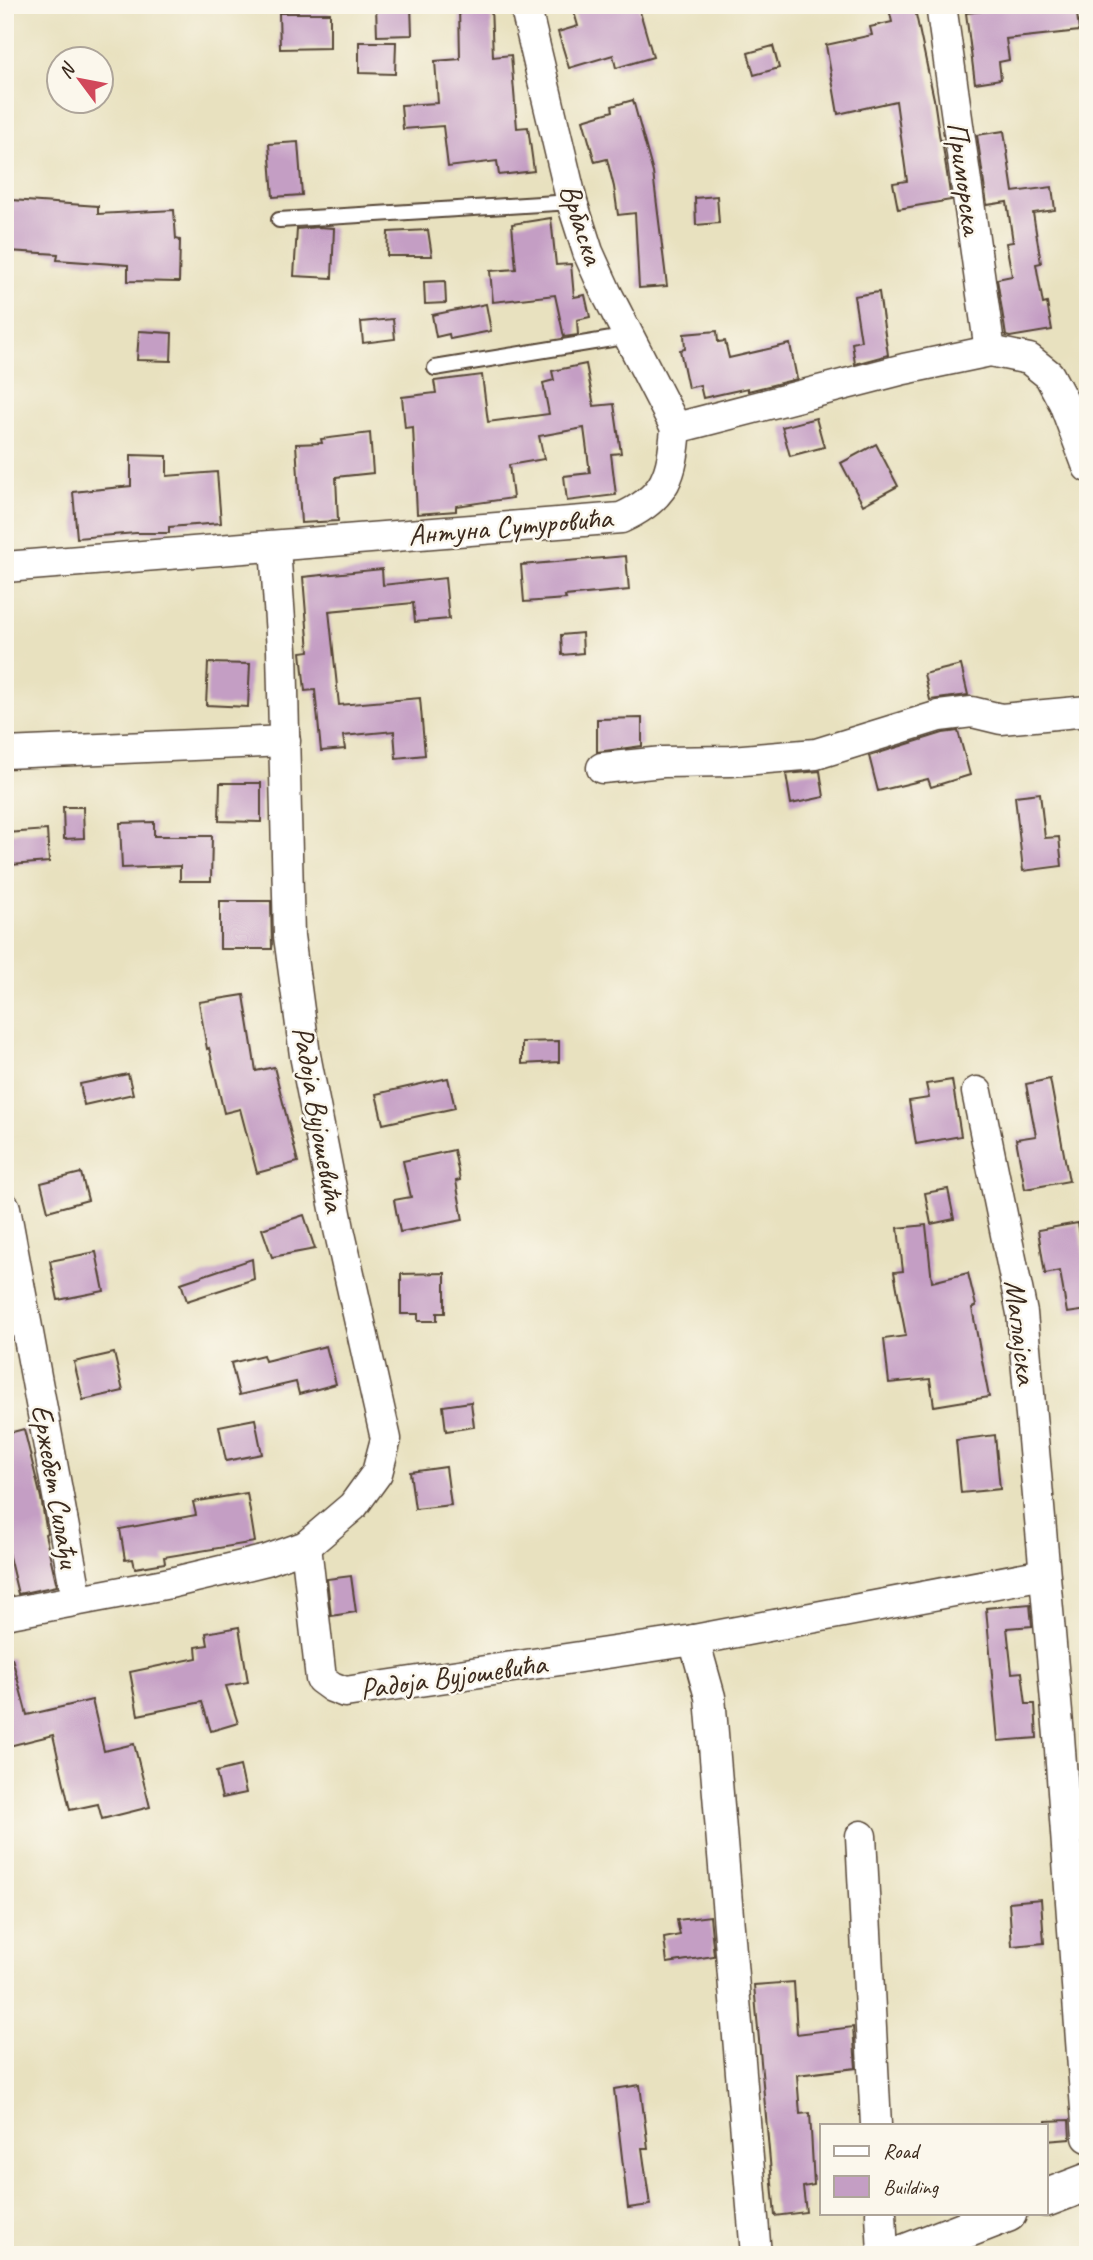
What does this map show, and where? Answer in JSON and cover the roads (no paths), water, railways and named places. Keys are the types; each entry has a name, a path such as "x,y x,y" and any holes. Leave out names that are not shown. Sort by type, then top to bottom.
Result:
{"street":[{"name":"Врбаска","path":"525,5 572,202 596,272 676,428"},
{"name":"Приморска","path":"941,5 990,351"},
{"path":"676,428 904,369 990,351 1029,359 1049,374 1064,402 1088,467"},
{"name":"Антуна Сутуровића","path":"5,567 621,518 644,508 669,476 676,428"},
{"name":"Радоја Вујошевића","path":"275,547 282,650 289,936 305,1055 339,1229 386,1439 377,1473 353,1506 306,1546 321,1679 345,1692 694,1640"},
{"path":"602,768 816,754 939,716 972,712 1001,719 1088,711"},
{"path":"5,753 285,741"},
{"name":"Маглајска","path":"978,1092 1022,1313 1059,1736 1088,2137"},
{"name":"Ержебет Силађи","path":"5,1208 77,1599"},
{"name":"Ержебет Силађи","path":"5,1614 170,1583 267,1560 306,1546"},
{"path":"756,2255 710,1697 694,1640 1044,1574"},
{"path":"861,1836 876,2124"},
{"path":"1048,2197 1088,2182"},
{"path":"881,2214 883,2255"},
{"path":"900,2255 1005,2214"}],"lane":[{"path":"279,220 572,202"},
{"path":"435,368 630,336"}]}
